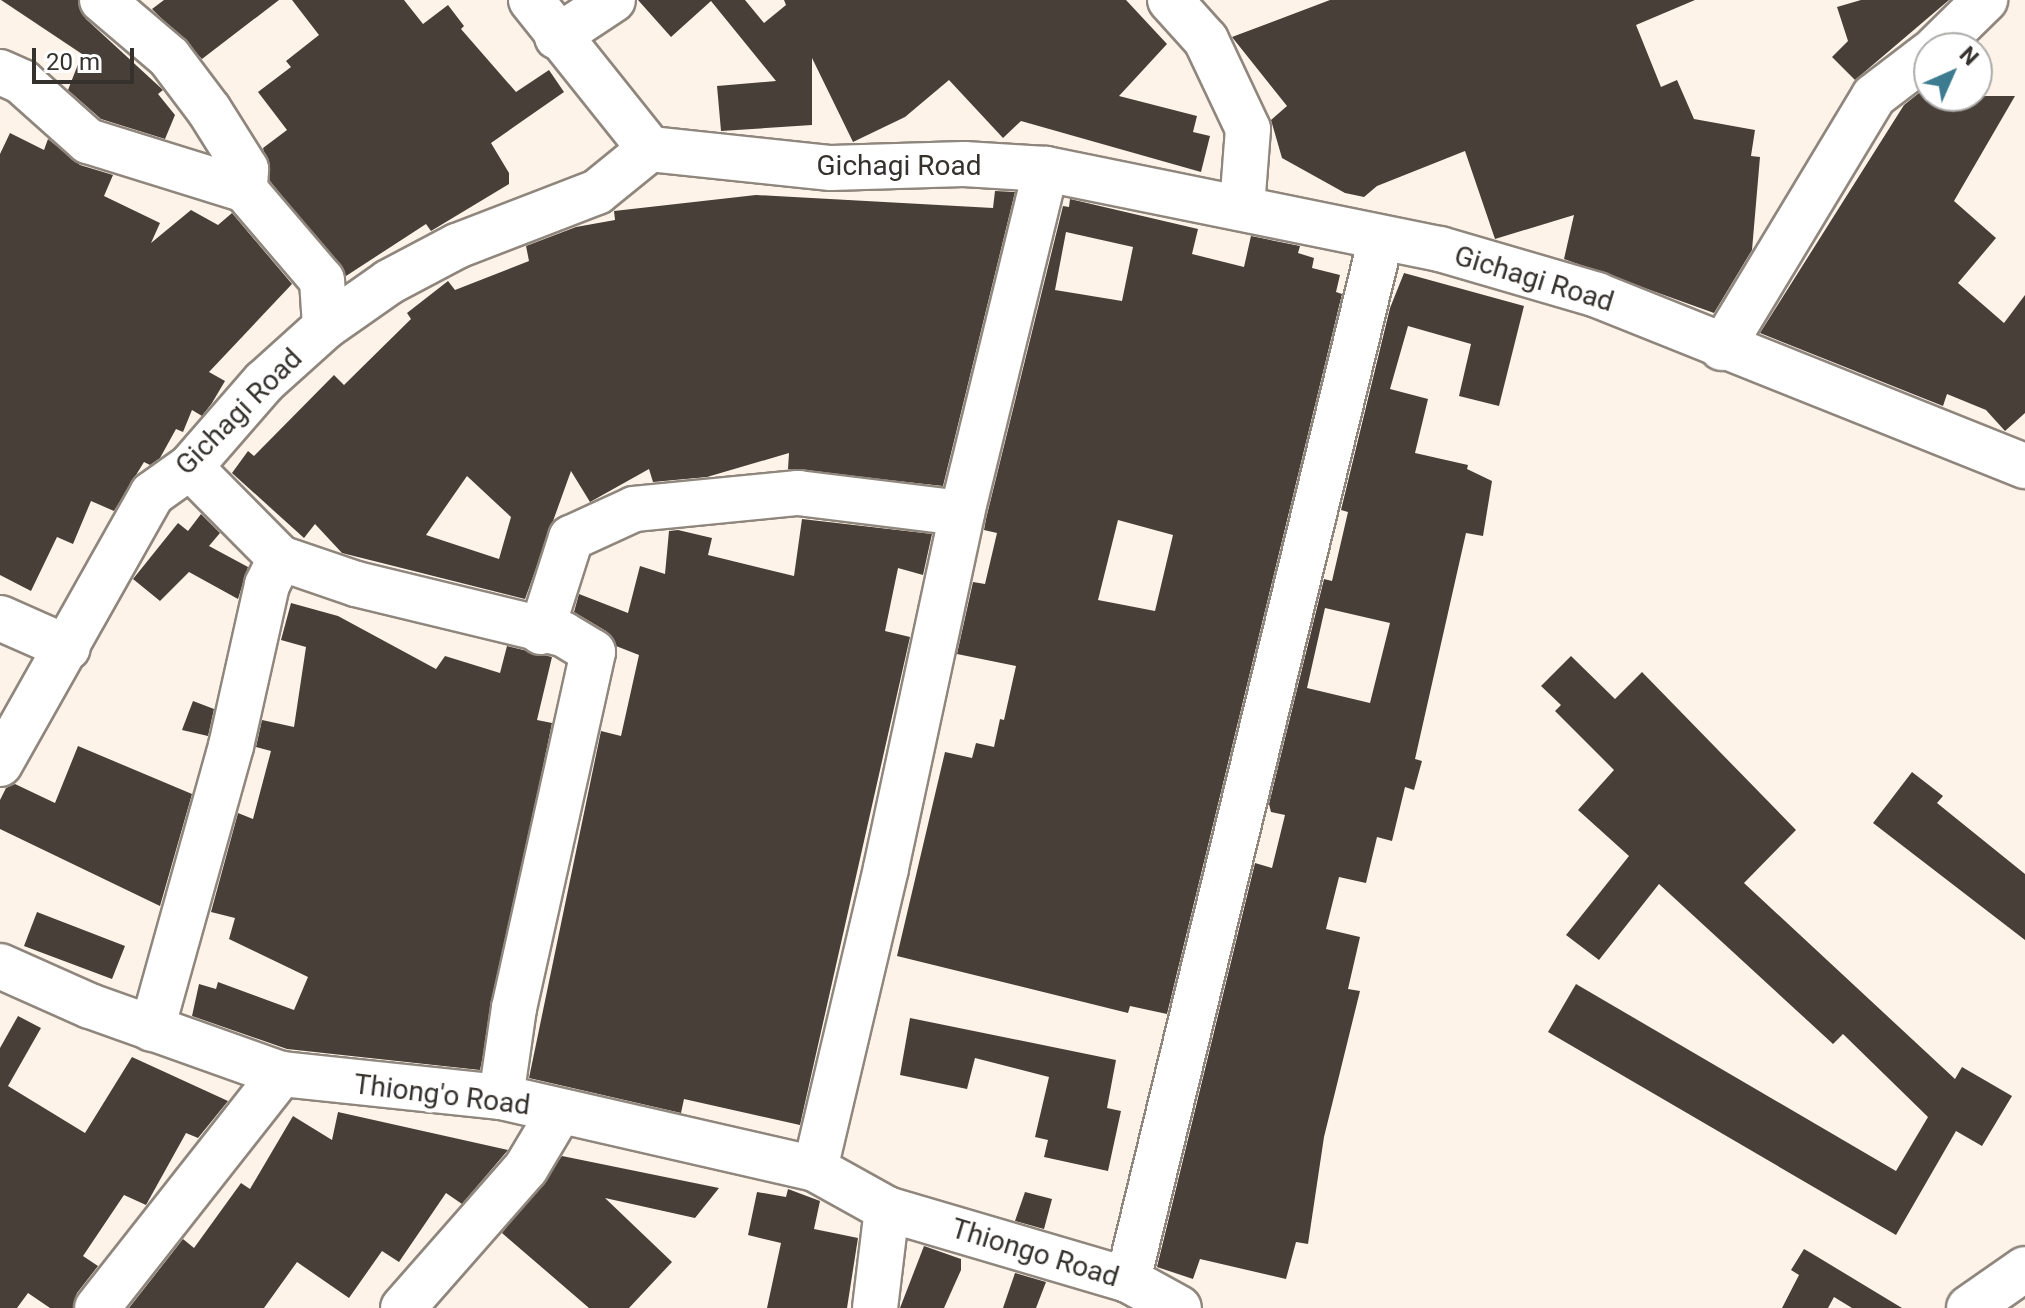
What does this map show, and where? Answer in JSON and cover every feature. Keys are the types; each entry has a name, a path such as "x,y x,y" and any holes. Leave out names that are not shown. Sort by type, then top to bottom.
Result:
{"street":[{"path":"102,0 169,57 238,153 246,169 245,190"},
{"path":"531,0 557,37 650,149"},
{"path":"557,37 613,0"},
{"path":"1170,0 1206,40 1248,129 1242,207"},
{"path":"1952,32 1985,0"},
{"path":"1722,348 1874,96 1913,66"},
{"path":"0,72 22,82 88,141 245,190 322,280 325,327"},
{"name":"Gichagi Road","path":"0,764 152,494 190,467 264,382 325,327 389,282 457,246 597,192 650,149 831,168 964,164 1046,169 1440,249 1597,295 1722,348 2025,466"},
{"path":"815,1169 886,868 962,513 1046,169"},
{"path":"1128,1280 1381,238"},
{"path":"190,467 280,558 356,584 541,632 563,634 593,652 514,1008 501,1097"},
{"path":"541,632 571,538 634,509 798,493 962,513"},
{"path":"152,1029 231,746 267,585 280,558"},
{"path":"0,618 68,648"},
{"name":"Thiong'o Road","path":"0,966 152,1029 281,1074 501,1097 815,1169 887,1209"},
{"path":"97,1308 281,1074"},
{"path":"403,1308 526,1168 560,1111"},
{"path":"875,1308 887,1209"},
{"name":"Thiongo Road","path":"887,1209 1128,1280 1179,1308"},
{"path":"1969,1308 2025,1269"}],"building":[{"path":"1,0 78,0 86,19 163,90 158,94 175,115 165,139 101,119 68,90 82,54"},
{"path":"164,0 279,0 202,59 152,9"},
{"path":"292,0 404,0 423,24 448,5 464,26 461,29 516,92 549,70 564,92 491,143 509,173 509,184 431,231 426,224 346,276 270,181 263,148 287,130 258,92 291,67 286,61 319,35"},
{"path":"638,0 745,0 764,23 786,5 784,0 1126,0 1167,44 1119,96 1197,116 1193,132 1210,136 1201,172 1021,121 1003,138 949,80 905,117 853,142 812,58 812,125 721,131 717,86 776,81 711,1 671,37"},
{"path":"1330,0 1695,0 1636,25 1661,87 1677,80 1694,119 1755,130 1751,156 1760,157 1752,250 1714,313 1564,259 1574,215 1495,239 1465,151 1377,186 1364,197 1345,193 1282,158 1271,120 1287,106 1232,37"},
{"path":"1861,0 1949,0 1855,80 1832,57 1848,41 1837,7"},
{"path":"1993,96 2015,96 1954,201 1996,238 1958,283 2004,323 2025,295 2025,413 2005,431 1986,410 1947,394 1943,406 1760,333 1904,105 1913,98 1913,112 1993,112"},
{"path":"10,133 44,150 48,139 80,165 113,175 104,196 160,223 151,243 191,210 218,225 232,213 292,284 209,372 225,381 202,416 192,410 183,432 176,429 160,458 150,465 144,462 114,511 91,501 73,544 57,537 31,591 0,575 0,154"},
{"path":"995,191 1015,192 943,486 788,469 789,453 707,477 653,482 649,469 590,502 571,471 525,599 342,553 315,524 304,538 232,473 248,451 254,456 334,375 344,385 411,319 407,313 448,281 455,290 529,261 526,246 576,227 615,220 614,211 756,195 993,208","holes":["467,476 511,517 499,559 426,535"]},
{"path":"1070,199 1198,229 1192,254 1244,267 1251,236 1300,246 1298,253 1314,258 1312,268 1340,275 1336,292 1342,294 1167,1014 1130,1006 1128,1013 897,956 945,752 972,758 976,743 994,747 1000,719 1004,720 1016,666 957,654 973,582 985,584 997,533 984,530 986,519 1063,206 1069,207","holes":["1066,232 1133,247 1122,301 1055,290","1118,520 1173,535 1155,611 1098,600"]},
{"path":"1404,273 1524,306 1499,406 1459,396 1471,344 1408,326 1390,389 1428,399 1415,453 1468,465 1467,469 1492,481 1483,536 1466,533 1415,759 1422,761 1414,790 1405,787 1392,841 1377,837 1366,883 1339,877 1326,929 1360,937 1348,989 1360,991 1324,1137 1308,1244 1296,1242 1286,1279 1200,1259 1193,1279 1157,1267 1255,863 1272,868 1285,815 1271,812 1269,804 1324,579 1332,581 1348,512 1341,510 1390,308","holes":["1325,608 1390,623 1370,703 1307,688"]},
{"path":"201,514 220,533 209,546 248,567 238,599 189,572 160,601 133,579 178,523 188,531"},
{"path":"802,519 932,534 923,575 898,568 885,631 910,637 800,1125 684,1099 681,1113 529,1078 601,731 621,736 639,655 616,646 606,631 574,612 579,594 628,613 640,566 665,574 669,531 678,530 712,538 708,555 794,576"},
{"path":"291,603 338,616 436,669 445,656 500,673 507,646 552,657 537,720 552,723 480,1070 287,1049 192,1016 199,984 216,989 218,982 294,1010 308,977 229,939 235,918 211,912 238,813 253,819 271,751 256,747 262,720 294,727 306,647 281,640"},
{"path":"1571,656 1615,699 1642,672 1796,830 1744,883 1955,1079 1962,1067 2012,1096 1982,1146 1956,1131 1896,1235 1548,1032 1576,984 1896,1171 1928,1117 1843,1034 1833,1044 1659,884 1599,960 1566,935 1629,856 1578,810 1614,770 1555,711 1561,705 1541,686"},
{"path":"193,701 214,709 208,736 182,730"},
{"path":"78,746 192,794 160,906 0,829 0,800 6,788 15,784 55,803"},
{"path":"1912,772 1943,796 1937,803 2025,874 2025,940 1873,823"},
{"path":"37,912 125,946 112,979 24,946"},
{"path":"18,1016 41,1028 8,1086 85,1133 132,1057 228,1101 198,1138 186,1133 146,1205 124,1195 83,1256 98,1266 77,1293 73,1308 50,1308 28,1293 17,1308 0,1308 0,1048"},
{"path":"910,1018 1116,1060 1107,1108 1121,1111 1108,1171 1044,1157 1048,1140 1035,1137 1049,1077 975,1058 967,1089 900,1075"},
{"path":"338,1112 508,1150 462,1204 446,1193 399,1262 382,1251 349,1298 297,1262 264,1308 129,1308 183,1239 194,1248 241,1183 250,1189 293,1116 332,1140"},
{"path":"562,1156 719,1188 695,1218 605,1198 672,1262 629,1308 589,1308 502,1233"},
{"path":"788,1189 820,1201 814,1229 858,1238 847,1308 767,1308 781,1243 748,1235 757,1192 786,1197"},
{"path":"1025,1192 1052,1199 1044,1229 1015,1221"},
{"path":"924,1246 961,1259 961,1270 944,1308 900,1308"},
{"path":"1804,1249 1902,1308 1852,1308 1834,1297 1828,1308 1782,1308 1799,1275 1791,1270"},
{"path":"1015,1273 1046,1282 1036,1308 1003,1308"}]}
